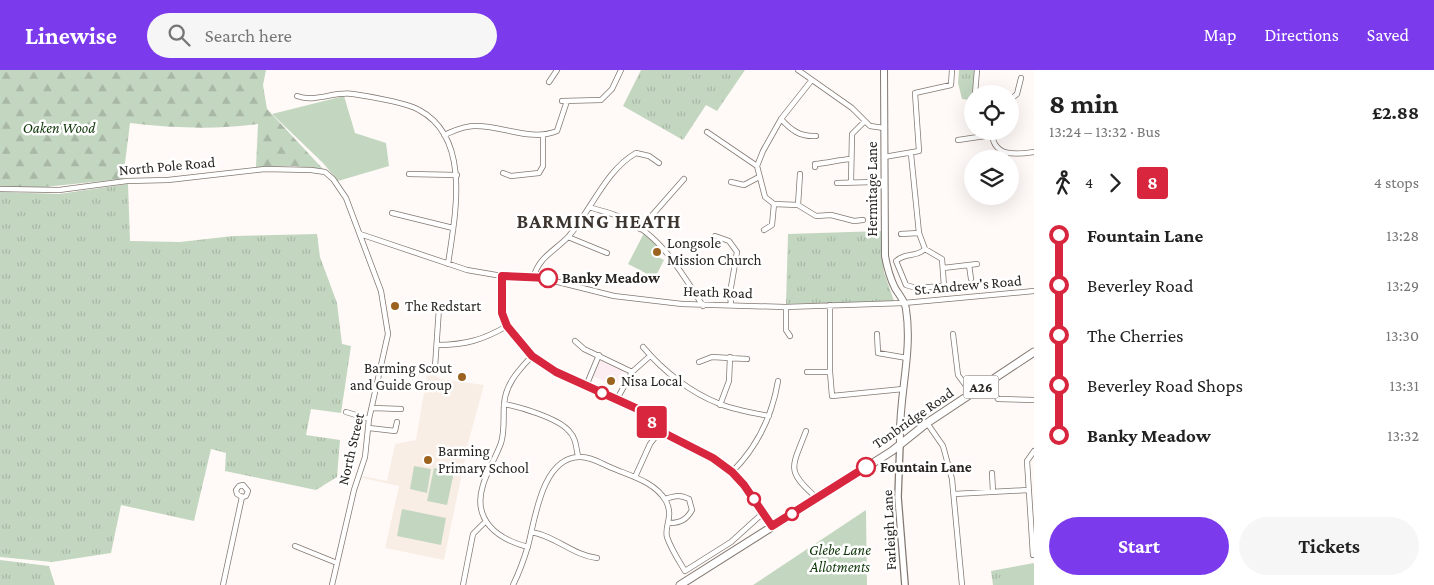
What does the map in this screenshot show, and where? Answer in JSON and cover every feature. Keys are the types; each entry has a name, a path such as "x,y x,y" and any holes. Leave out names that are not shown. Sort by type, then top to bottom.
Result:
{"main road":[{"name":"Hermitage Lane","path":"884,70 886,263 891,279 904,303"},
{"path":"900,443 899,417 907,358 904,303"},
{"name":"Tonbridge Road","path":"680,585 817,498 1034,352"}],"street":[{"path":"549,82 556,70"},
{"path":"444,135 462,127 475,126 544,136 557,131 564,101 601,100 606,97 621,70"},
{"path":"798,70 852,108 865,122 873,127 884,128"},
{"path":"884,157 911,154 920,148 915,93 951,85 952,70"},
{"path":"976,85 977,70"},
{"path":"1019,86 1021,78"},
{"path":"811,80 769,138 757,166 765,197 774,204 798,205 816,216 831,215 854,221 863,220"},
{"path":"297,96 305,100 353,94 409,105 420,110 430,118 444,135 452,155 457,176 448,264"},
{"path":"781,119 790,128 804,136 816,136"},
{"path":"851,182 852,134 865,122"},
{"path":"707,132 757,166"},
{"path":"503,173 511,176 539,173 543,166 544,136"},
{"path":"958,140 964,139"},
{"path":"995,140 998,148 1006,154 1034,152"},
{"path":"534,276 540,262 568,237 622,161 636,153 649,156 658,164"},
{"path":"911,154 919,233 925,249 942,259 944,286 916,288 906,285 896,261 901,257 919,255 925,249"},
{"path":"815,167 815,164 852,159"},
{"name":"North Pole Road","path":"0,189 58,190 127,181 168,180 280,169 325,172 333,179"},
{"path":"409,174 457,176"},
{"path":"798,205 800,174"},
{"path":"732,182 744,185 759,178"},
{"name":"North Street","path":"332,585 354,490 365,456 369,419 387,341 388,326 381,291 360,234 346,198 333,179"},
{"path":"640,229 684,179"},
{"path":"837,183 875,182"},
{"path":"764,230 772,225 774,204"},
{"path":"589,207 617,216 640,229 665,249 703,306"},
{"path":"392,213 453,228"},
{"path":"901,234 919,233"},
{"name":"Heath Road","path":"360,234 467,270 502,276 534,276 614,296 703,306 786,307 904,303"},
{"path":"715,236 729,241 737,252 730,293 731,305"},
{"path":"568,237 607,252"},
{"path":"944,268 977,264"},
{"path":"969,265 971,279"},
{"path":"502,276 502,307 507,326 532,356 556,372 640,410 660,431 713,458 732,472 772,526"},
{"name":"St. Andrew's Road","path":"904,303 1034,291"},
{"path":"830,305 832,396 903,389"},
{"path":"786,307 786,330 790,336"},
{"path":"436,368 439,308"},
{"path":"437,345 468,344 489,337 507,326"},
{"path":"877,334 878,353 907,358"},
{"path":"953,334 958,375 972,394"},
{"path":"575,342 584,349 632,372"},
{"path":"643,347 650,356 687,387 720,405 769,416"},
{"path":"586,386 599,355"},
{"path":"528,548 500,538 486,521 480,510 480,499 483,484 501,442 507,389 517,372 532,356"},
{"path":"617,399 632,372 650,356"},
{"path":"699,362 712,357 747,359"},
{"path":"720,405 729,381 730,357"},
{"path":"807,372 830,372"},
{"path":"732,472 760,440 769,416 778,381"},
{"path":"987,382 998,399 1034,400"},
{"path":"504,404 531,412 568,430 574,438 578,456"},
{"path":"372,408 401,410"},
{"path":"346,412 369,419"},
{"path":"369,428 395,431 397,422"},
{"path":"927,423 942,446 954,494 962,585"},
{"path":"635,477 650,444 660,431"},
{"path":"806,431 792,464 794,474 801,484 817,498"},
{"path":"803,438 809,441"},
{"name":"Farleigh Lane","path":"900,443 898,497 905,585"},
{"path":"1033,555 1027,461 1034,452"},
{"path":"513,585 528,548 542,493 548,478 563,462 578,456 595,461 650,484 665,499 670,523 667,536 685,571 731,542 763,513"},
{"path":"992,473 994,492"},
{"path":"954,494 1028,490"},
{"path":"665,499 678,495 683,496 689,499 692,510 685,520 670,523"},
{"path":"222,585 242,497"},
{"path":"463,585 474,534 486,521"},
{"path":"531,532 550,538 574,553 597,558"},
{"path":"295,546 337,563"}],"shaded area":[{"path":"601,359 624,369 616,386 593,376"},
{"name":"Barming Primary School","path":"428,368 437,370 437,377 441,379 484,385 469,440 444,560 385,548 399,486 362,478 363,476 387,481 395,444 416,440"}],"green space":[{"name":"Oaken Wood","path":"0,70 266,70 263,85 267,109 323,169 294,166 256,167 258,124 194,128 130,123 123,179 44,187 0,188"},
{"path":"641,70 745,70 717,111 706,105 683,140 623,106"},
{"path":"959,70 976,70 974,85 964,85 964,99 962,99 958,83"},
{"path":"344,96 355,133 386,143 389,166 338,181 323,163 272,114"},
{"path":"128,184 130,241 180,242 233,236 317,234 320,257 337,303 342,344 351,346 341,413 311,409 306,435 340,440 337,477 316,490 225,471 226,453 211,449 194,521 121,505 111,553 52,562 0,557 0,192 59,194"},
{"path":"881,231 884,272 894,301 786,304 788,234"},
{"path":"644,233 656,245 652,254 664,260 655,278 628,264"},
{"path":"414,466 431,469 427,493 410,489"},
{"path":"434,468 454,472 447,505 427,501"},
{"path":"402,509 446,518 441,545 397,536"},
{"name":"Glebe Lane Allotments","path":"866,510 867,585 753,585"},
{"path":"0,560 49,566 55,585 0,585"},
{"path":"1034,563 1034,585 993,585 991,571"},
{"path":"1034,568 1034,585 1000,585 998,578"}],"bus line":[{"name":"8","path":"548,278 502,276 502,313 507,326 532,356 556,372 640,410 660,431 713,458 732,472 744,485 772,526 866,467"}],"place":[{"name":"Longsole Mission Church","path":"657,252"},
{"name":"Banky Meadow","path":"548,278"},
{"name":"The Redstart","path":"395,306"},
{"name":"Barming Scout and Guide Group","path":"462,377"},
{"name":"Nisa Local","path":"611,381"},
{"name":"Barming Primary School","path":"428,460"},
{"name":"Fountain Lane","path":"866,467"}],"district":[{"name":"BARMING HEATH","path":"599,221"}]}
